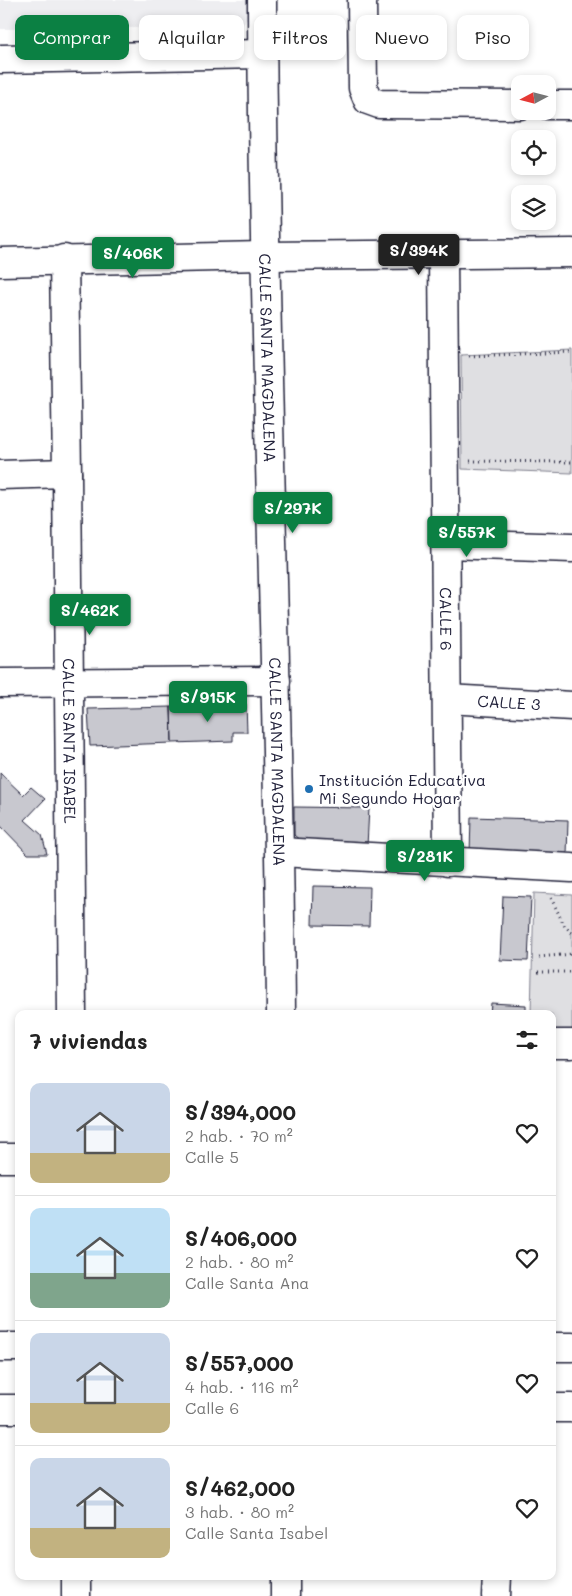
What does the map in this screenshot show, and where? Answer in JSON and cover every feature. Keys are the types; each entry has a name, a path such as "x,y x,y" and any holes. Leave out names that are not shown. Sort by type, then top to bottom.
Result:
{"street":[{"name":"CALLE SANTA MAGDALENA","path":"262,0 262,15"},
{"path":"362,0 363,88 368,100 379,104 511,105"},
{"path":"0,59 254,54"},
{"name":"CALLE SANTA MAGDALENA","path":"262,60 280,852 281,1010"},
{"path":"556,105 572,105"},
{"path":"0,262 64,259 572,253"},
{"name":"CALLE 6","path":"443,255 448,862"},
{"name":"CALLE SANTA ISABEL","path":"64,259 68,473 72,1010"},
{"path":"0,475 68,473"},
{"path":"446,544 572,548"},
{"path":"0,683 276,681"},
{"name":"CALLE 3","path":"448,699 572,706"},
{"path":"280,852 572,868"},
{"path":"556,1044 572,1044"},
{"path":"0,1158 15,1158"},
{"path":"0,1347 15,1347"},
{"path":"556,1348 572,1347"},
{"path":"556,1408 572,1408"},
{"path":"0,1409 15,1409"},
{"path":"76,1580 76,1596"},
{"path":"285,1580 285,1596"},
{"path":"496,1596 497,1580"}],"path":[{"path":"444,358 572,352"},
{"path":"444,460 572,462"},
{"path":"551,898 564,925 572,933"},
{"path":"539,957 572,954"},
{"path":"538,972 572,972"}],"shaded area":[{"path":"0,0 248,0 248,18 244,23 244,15 139,15 139,28 129,28 129,15 15,15 15,29 0,29"},
{"path":"572,350 572,473 462,469 461,355"},
{"path":"534,893 572,895 572,1031 556,1031 556,1010 531,1010"}],"building":[{"path":"246,704 247,732 233,732 233,741 172,743 171,707"},
{"path":"171,707 172,743 90,746 88,709"},
{"path":"0,773 23,795 31,787 45,799 25,820 42,835 47,854 28,854 0,825"},
{"path":"294,807 369,808 367,846 303,843 294,835"},
{"path":"471,817 568,820 567,856 470,853"},
{"path":"313,886 370,887 369,926 312,925"},
{"path":"503,896 531,897 528,961 500,960"},
{"path":"491,1003 526,1005 526,1010 490,1010"}],"place":[{"name":"Institución Educativa Mi Segundo Hogar","path":"309,789"}]}
